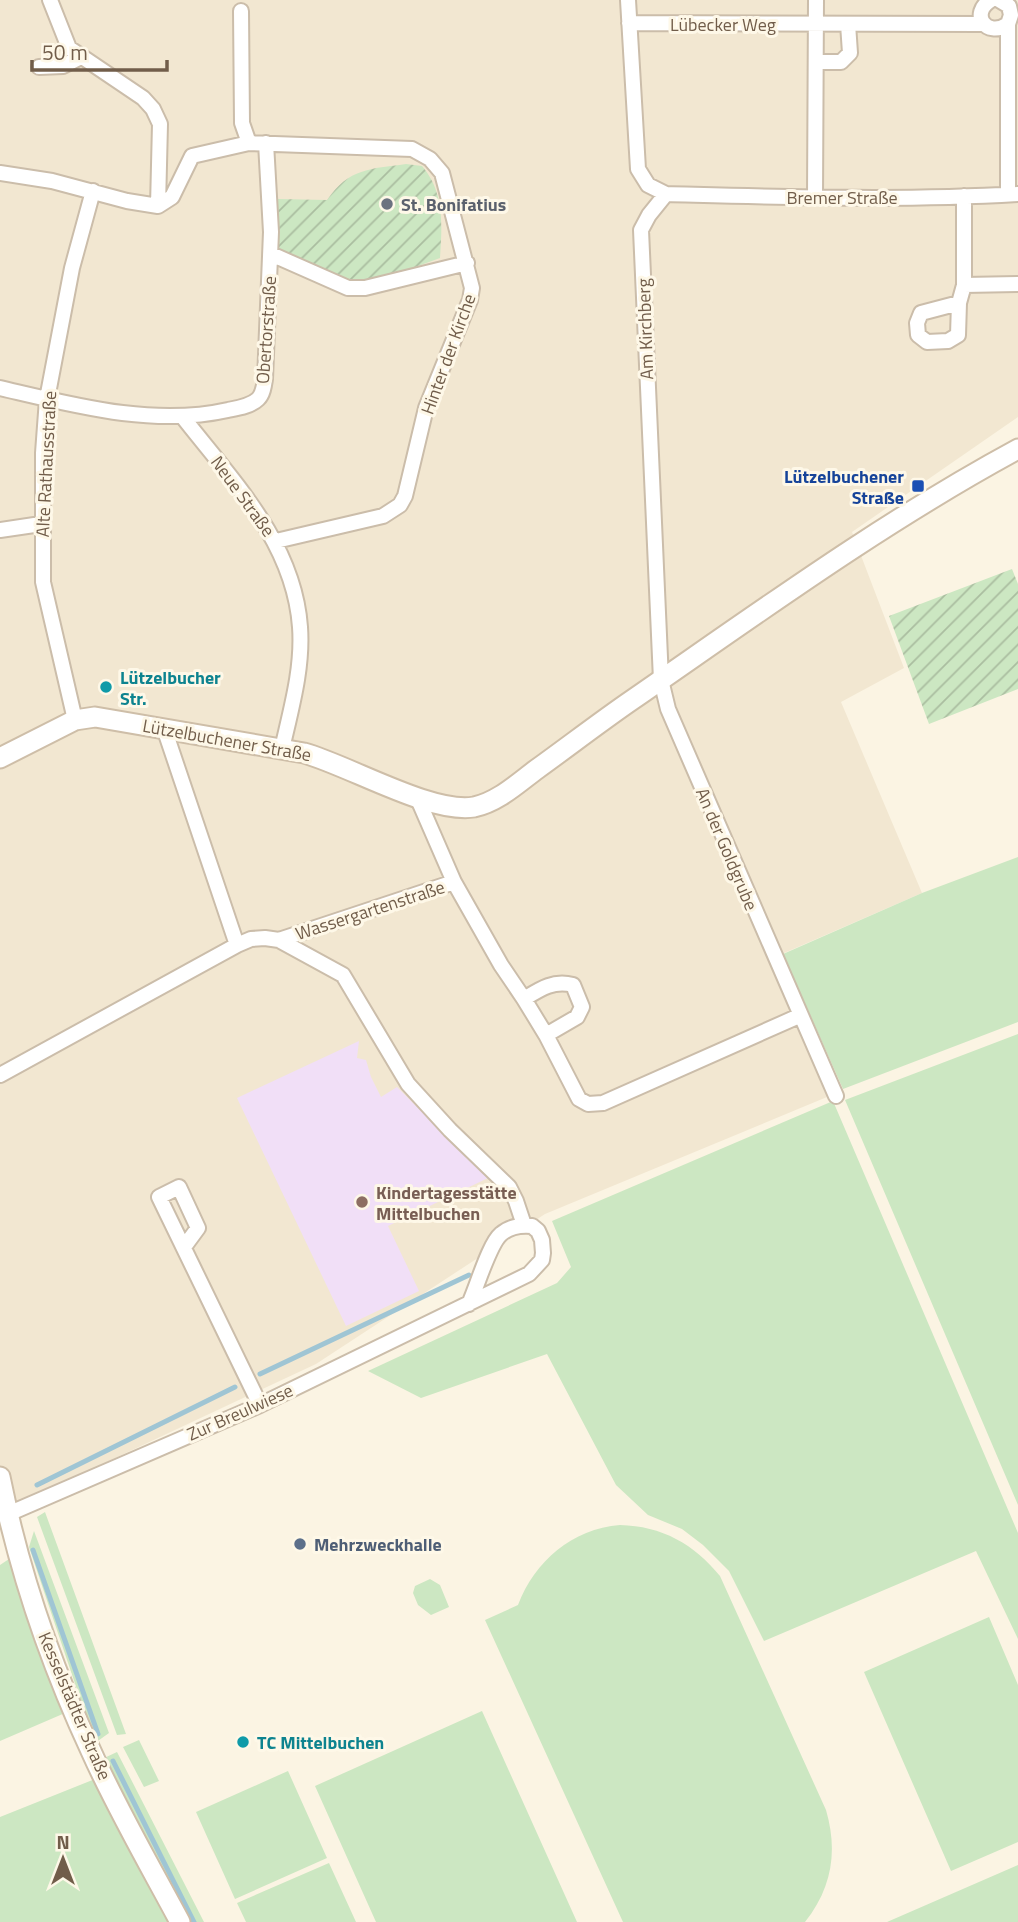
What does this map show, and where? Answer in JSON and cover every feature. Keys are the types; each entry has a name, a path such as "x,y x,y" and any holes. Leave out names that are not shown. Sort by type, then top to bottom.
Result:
{"main road":[{"name":"Lützelbuchener Straße","path":"75,720 95,717 282,749 318,757 417,797 452,807 476,806 495,799 661,680 876,533 1018,449"},
{"path":"0,758 75,720"},
{"name":"Kesselstädter Straße","path":"0,1477 19,1560 76,1717 91,1753 180,1922"}],"street":[{"path":"50,0 69,47 144,98 153,108 160,124 159,206"},
{"path":"628,0 638,169 648,185 666,194"},
{"path":"815,197 816,0"},
{"path":"983,24 980,13 984,4 991,0"},
{"path":"999,0 1009,6 1011,15 1007,24 1013,194"},
{"path":"241,11 243,123 249,143"},
{"name":"Lübecker Weg","path":"629,23 983,24 990,29 1001,29 1007,24"},
{"path":"816,62 841,62 850,53 848,24"},
{"path":"38,67 63,66 81,57"},
{"path":"0,173 52,181 127,201 159,206 172,197 192,156 249,143 266,143"},
{"name":"Obertorstraße","path":"0,388 89,409 181,416 244,406 261,397 265,379 271,254 266,143"},
{"name":"Hinter der Kirche","path":"266,143 412,149 430,159 442,173 472,288 470,300 426,408 409,482 400,505 392,512 369,520 276,541"},
{"name":"Alte Rathausstraße","path":"75,720 43,582 41,524 47,399 72,268 93,191"},
{"name":"Bremer Straße","path":"666,194 815,197 1013,194"},
{"name":"Am Kirchberg","path":"661,680 641,230 666,194"},
{"path":"959,303 964,285 964,196"},
{"name":"Obertorstraße","path":"271,254 348,288 356,289 467,263"},
{"path":"964,285 1018,284"},
{"name":"Neue Straße","path":"181,416 257,512 276,541 298,608 300,628 296,687 282,749"},
{"path":"0,530 41,524"},
{"name":"An der Goldgrube","path":"661,680 668,709 836,1096"},
{"path":"164,729 237,946"},
{"name":"Wassergartenstraße","path":"279,940 454,882 417,797"},
{"path":"454,882 501,965 546,1035 579,1099 589,1104 603,1103 799,1016"},
{"name":"Wassergartenstraße","path":"0,1074 237,946 251,940 279,940 343,975 408,1084 450,1130 509,1187 523,1225"},
{"path":"524,999 546,986 560,982 573,985 582,1007 577,1017 546,1035"},
{"path":"469,1304 496,1240 507,1229 523,1225"},
{"name":"Zur Breulwiese","path":"8,1514 260,1405 529,1274 542,1260 542,1240 532,1226 523,1225"},
{"path":"184,1247 260,1405"}],"shaded area":[{"path":"0,0 1018,0 1018,417 852,532 904,668 841,702 922,893 768,960 827,1097 545,1214 316,1364 0,1512"},
{"name":"Kindertagesstätte Mittelbuchen","path":"359,1041 357,1058 366,1060 381,1097 397,1087 488,1178 388,1226 419,1291 346,1326 237,1098"}],"green space":[{"path":"406,164 422,166 435,187 441,222 440,258 349,287 278,250 278,199 327,200 335,189 352,176 371,169"},
{"path":"1012,569 1018,584 1018,689 929,724 889,616"},
{"path":"1018,857 1018,1022 843,1089 783,954 922,893"},
{"path":"1018,1034 1018,1505 845,1100"},
{"path":"833,1101 1018,1533 1018,1639 976,1551 764,1641 729,1571 682,1529 648,1515 616,1485 547,1354 421,1398 368,1371 557,1283 571,1267 552,1221"},
{"path":"45,1512 126,1734 117,1735 37,1517"},
{"path":"620,1525 650,1529 676,1539 699,1555 720,1576 826,1810 830,1825 832,1854 827,1882 805,1922 623,1922 485,1620 518,1605 534,1574 545,1561 571,1540 586,1533"},
{"path":"34,1531 109,1733 95,1743 29,1547"},
{"path":"9,1559 65,1713 0,1741 0,1565"},
{"path":"430,1579 440,1585 449,1607 431,1615 418,1605 413,1593 415,1586"},
{"path":"989,1617 1018,1685 1018,1842 951,1871 864,1672"},
{"path":"482,1711 577,1922 376,1922 315,1786"},
{"path":"139,1740 159,1781 144,1787 123,1747"},
{"path":"117,1752 204,1922 187,1922 102,1759"},
{"path":"288,1771 327,1858 235,1899 196,1812"},
{"path":"95,1779 171,1922 0,1922 0,1817"},
{"path":"329,1863 356,1922 246,1922 237,1903"},
{"path":"1018,1865 1018,1922 887,1922"}],"waterway":[{"path":"260,1374 469,1275"},
{"path":"37,1485 235,1387"},
{"path":"33,1550 98,1734"},
{"path":"113,1761 194,1922"}],"place":[{"name":"St. Bonifatius","path":"387,204"},
{"name":"Lützelbuchener Straße","path":"918,486"},
{"name":"Lützelbucher Str.","path":"106,687"},
{"name":"Kindertagesstätte Mittelbuchen","path":"362,1202"},
{"name":"Mehrzweckhalle","path":"300,1544"},
{"name":"TC Mittelbuchen","path":"243,1742"}]}
